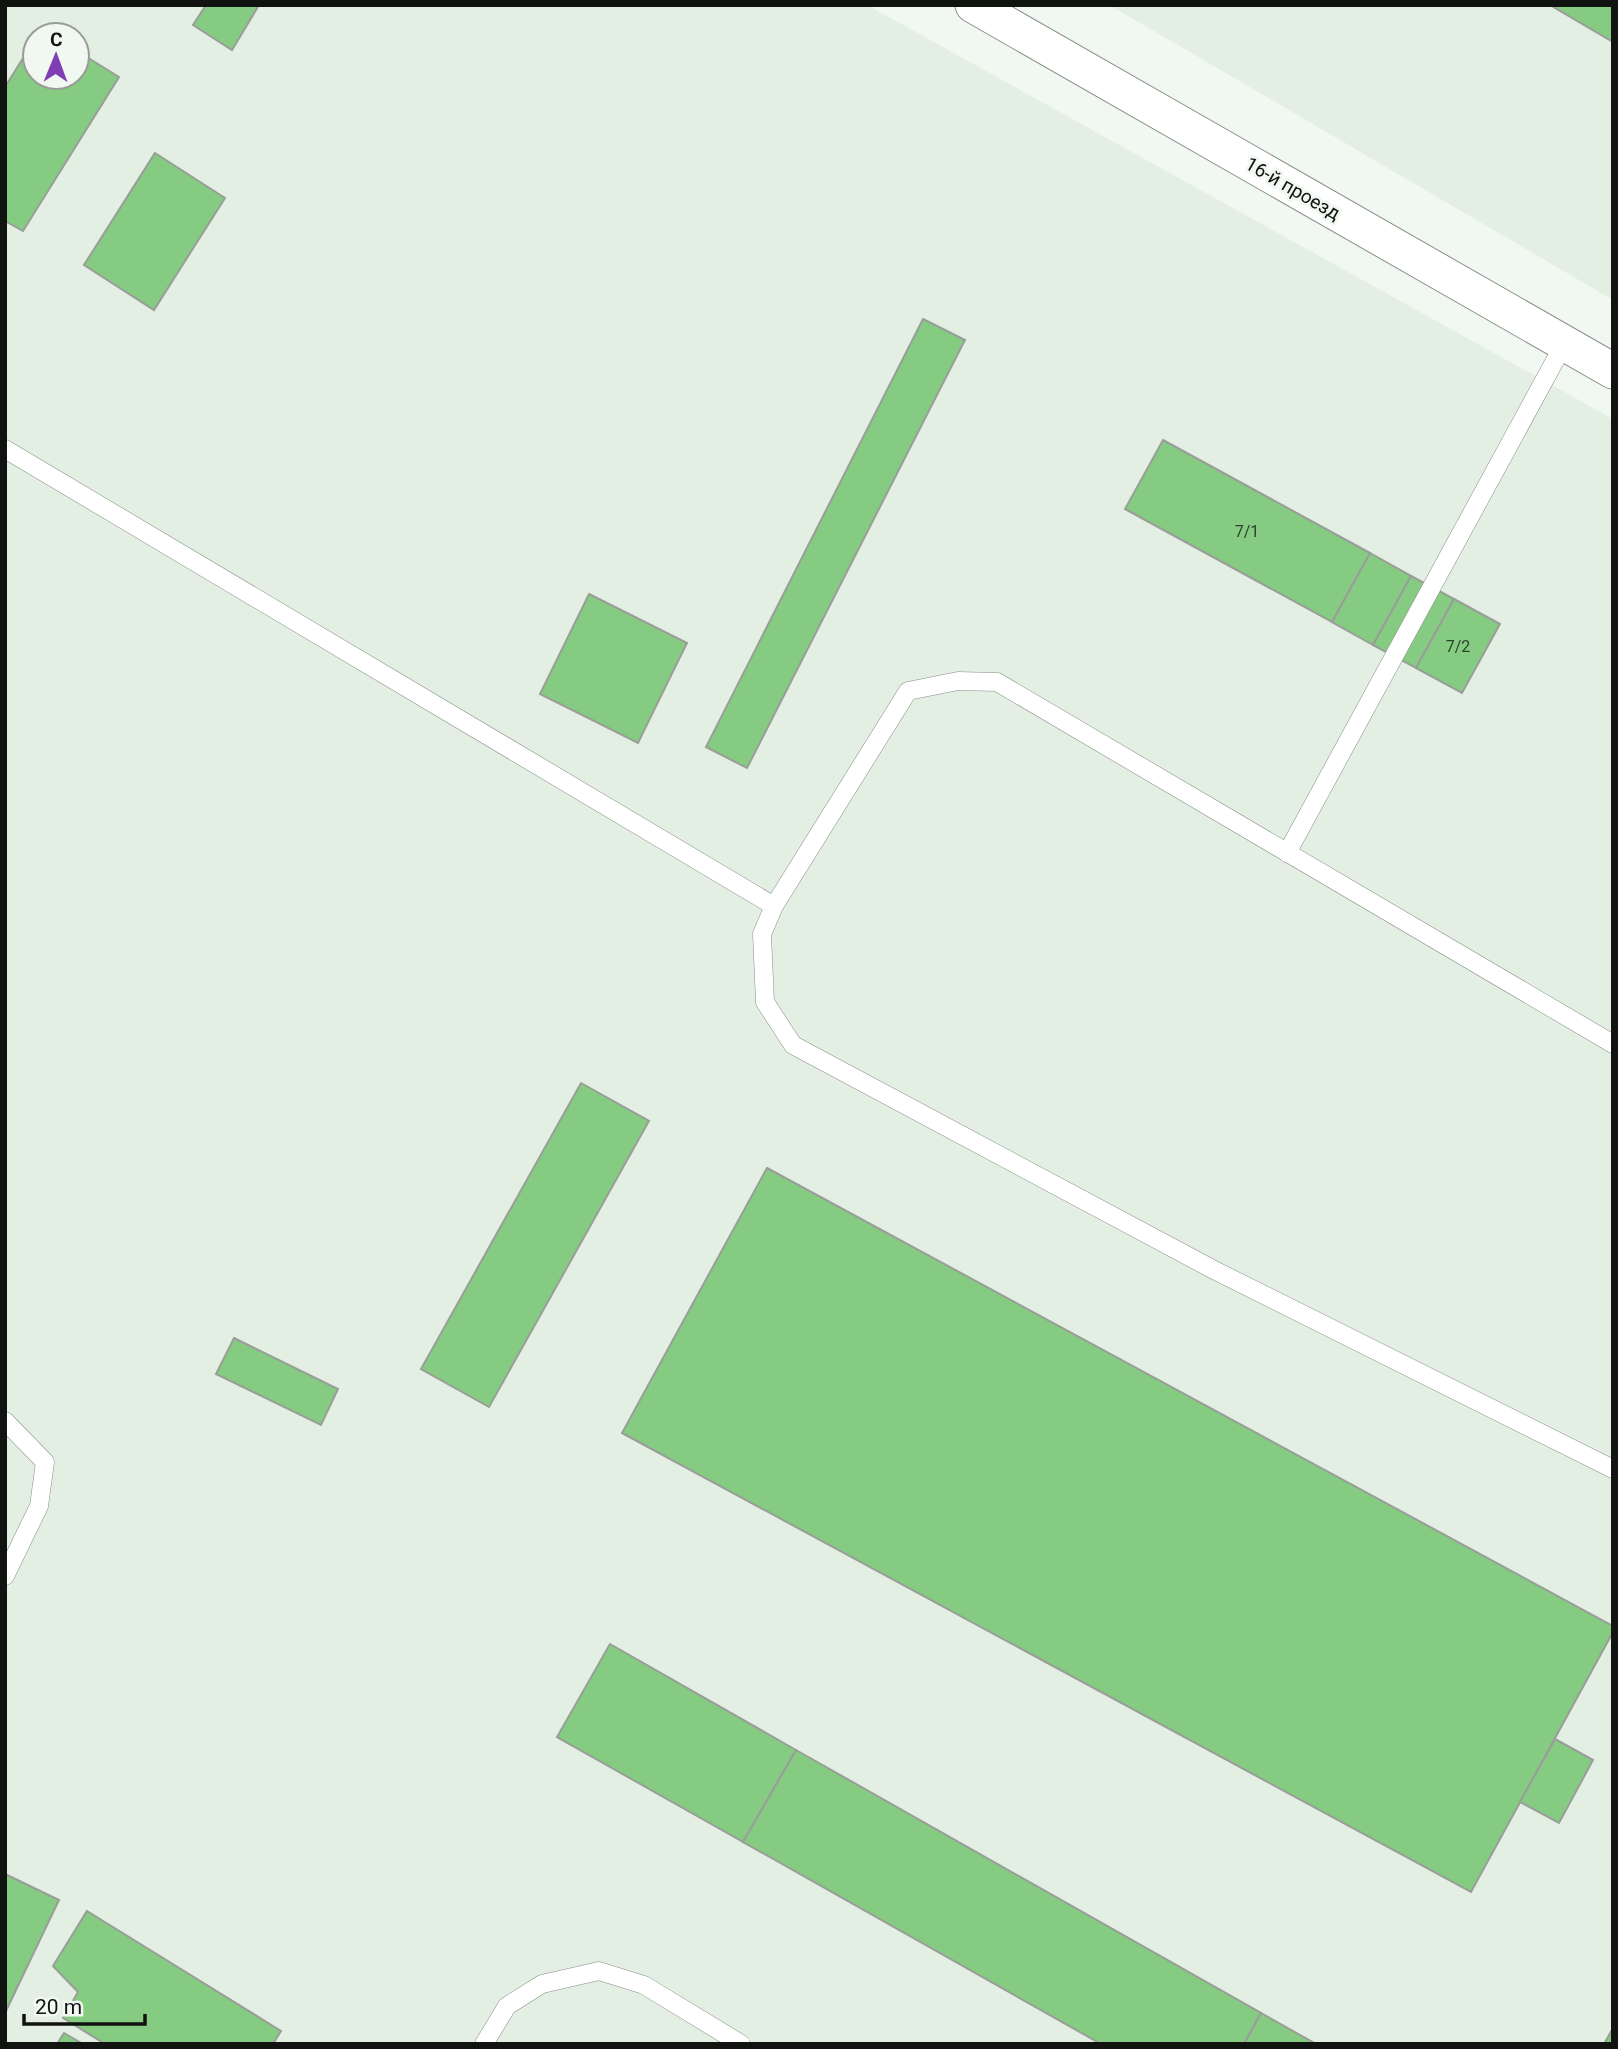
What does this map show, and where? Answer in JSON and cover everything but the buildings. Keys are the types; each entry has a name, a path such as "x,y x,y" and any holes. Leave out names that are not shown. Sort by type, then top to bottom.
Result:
{"street":[{"name":"16-й проезд","path":"973,5 1613,371"}],"lane":[{"path":"1287,853 1564,344"},
{"path":"5,449 774,906"},
{"path":"1613,1044 997,682 958,681 908,691 774,906 762,934 765,1002 793,1045 1214,1270 1613,1469"},
{"path":"5,1421 45,1462 39,1506 5,1576"},
{"path":"484,2044 508,2006 542,1984 599,1971 644,1985 741,2044"}],"shaded area":[{"path":"5,5 867,5 1613,419 1613,2044 5,2044"},
{"path":"1109,5 1613,5 1613,300 1149,28"}]}
